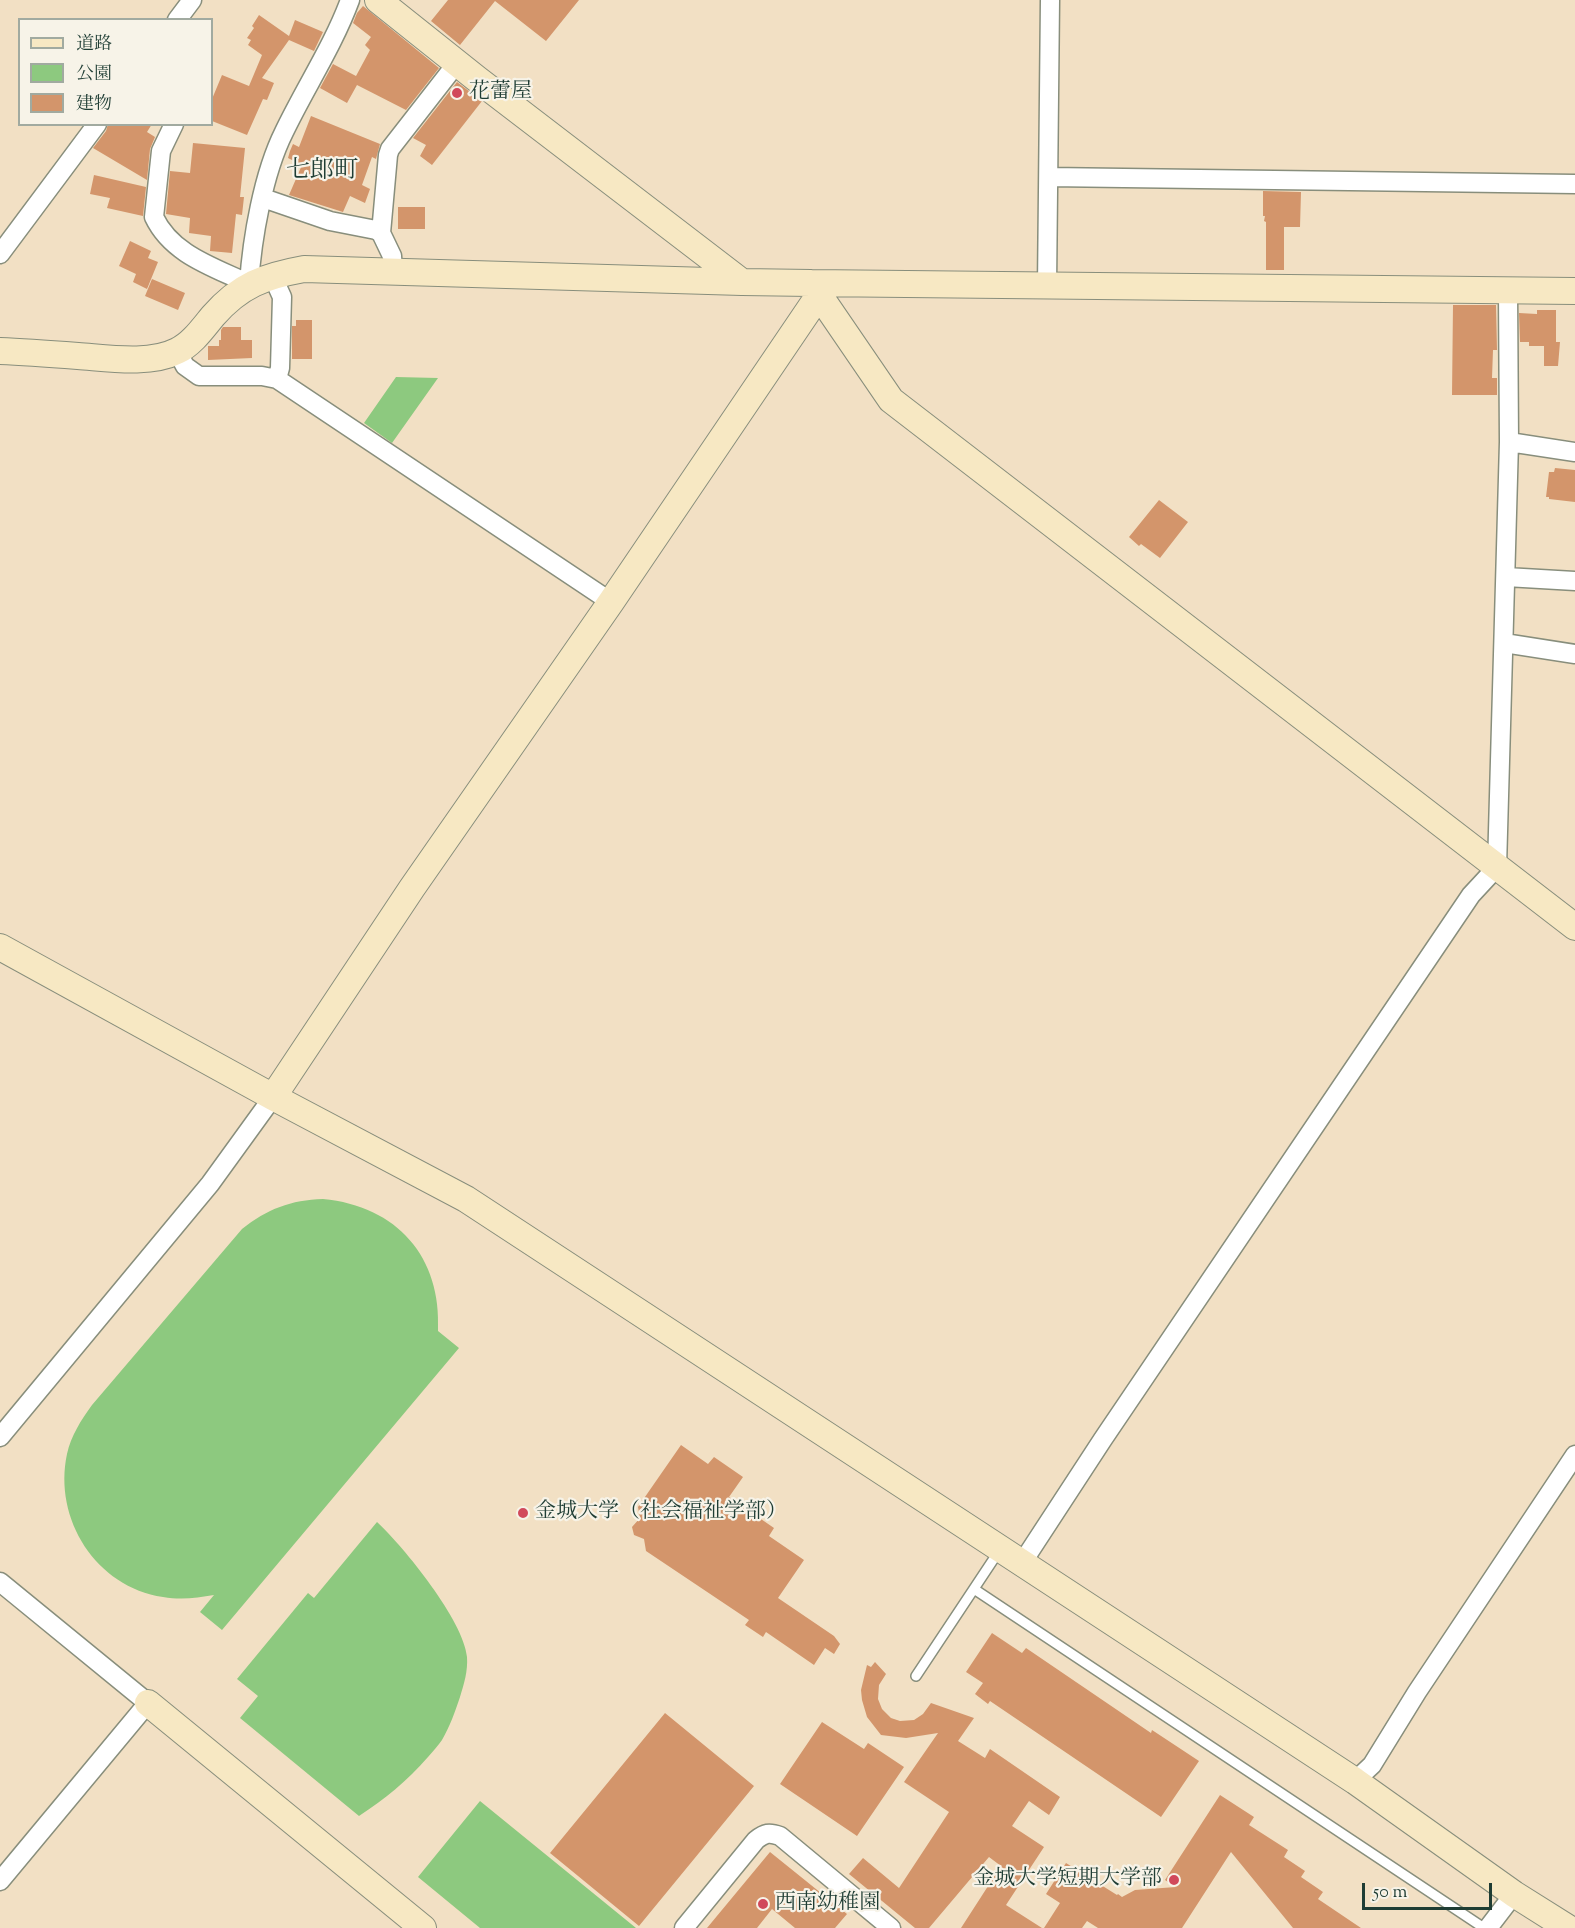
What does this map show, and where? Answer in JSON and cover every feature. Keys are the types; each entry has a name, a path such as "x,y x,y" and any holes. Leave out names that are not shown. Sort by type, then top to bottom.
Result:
{"street":[{"path":"178,18 192,0"},
{"path":"260,280 250,258 269,169 283,134 350,0"},
{"path":"378,0 742,282"},
{"path":"1047,286 1050,0"},
{"path":"393,270 392,256 381,233 388,155 390,149 457,63"},
{"path":"0,254 96,126"},
{"path":"173,126 161,151 154,217 158,226 182,251 195,260 260,280 282,297 280,368 277,379"},
{"path":"1049,177 1575,184"},
{"path":"263,198 330,221 381,233"},
{"path":"0,351 119,359 151,358 177,351 199,333 231,297 260,280 304,269 742,282 815,289 1047,286 1575,291"},
{"path":"2,1430 210,1184 273,1097 412,888 611,602 815,289"},
{"path":"815,289 891,400 1575,927"},
{"path":"1022,1563 1103,1439 1472,894 1497,867 1509,442 1508,291"},
{"path":"177,351 185,366 199,376 262,376 277,379 611,602"},
{"path":"1509,442 1575,452"},
{"path":"1506,577 1575,580"},
{"path":"1504,643 1575,654"},
{"path":"0,947 273,1097 466,1199 1355,1781 1514,1894 1568,1928"},
{"path":"1355,1781 1372,1766 1417,1692 1575,1455"},
{"path":"0,1582 423,1928"},
{"path":"0,1881 148,1702"},
{"path":"684,1928 756,1840 771,1832 780,1836 891,1928"},
{"path":"1486,1928 1514,1894"}],"lane":[{"path":"916,1676 1000,1549"},
{"path":"974,1589 1486,1928"}],"green space":[{"path":"396,377 438,378 392,443 364,423"},
{"path":"323,1199 373,1212 393,1224 410,1240 423,1259 432,1280 437,1304 438,1331 459,1348 222,1630 200,1612 214,1595 176,1598 139,1591 118,1580 99,1564 85,1546 74,1525 67,1502 64,1478 67,1454 77,1428 92,1405 242,1229 280,1207 300,1201"},
{"path":"377,1522 417,1566 444,1605 463,1642 467,1667 456,1708 440,1742 404,1782 359,1816 240,1718 258,1696 237,1679 308,1593 314,1598"},
{"path":"480,1801 636,1928 480,1928 418,1877"}],"building":[{"path":"448,0 579,0 546,41 495,1 460,45 431,21"},
{"path":"363,6 439,68 406,110 357,85 347,103 320,88 333,64 356,76 370,50 365,45 371,37 353,23"},
{"path":"259,15 289,36 295,20 323,32 314,51 289,40 262,78 274,83 267,100 263,99 247,135 213,121 213,97 222,75 249,86 262,55 248,45 251,40 247,38 254,28 252,26"},
{"path":"457,82 482,101 432,165 420,156 426,145 413,138"},
{"path":"311,116 380,144 376,159 372,157 362,185 370,189 365,203 350,196 343,212 289,195 302,165 288,158 293,144 299,147"},
{"path":"107,126 151,126 147,132 155,137 150,149 147,180 93,148"},
{"path":"193,143 245,148 240,197 244,197 242,215 236,214 232,253 210,251 211,236 189,233 190,218 166,214 170,171 190,173"},
{"path":"94,175 146,187 143,216 107,208 110,198 90,194"},
{"path":"1263,191 1301,192 1300,227 1284,227 1284,270 1266,270 1266,222 1263,216"},
{"path":"398,207 425,207 425,229 398,229"},
{"path":"130,241 151,251 148,258 158,262 147,289 133,282 136,274 119,266"},
{"path":"152,279 185,293 178,310 145,296"},
{"path":"1453,305 1496,305 1497,350 1493,350 1492,378 1497,378 1497,395 1452,395"},
{"path":"1537,310 1556,310 1556,342 1560,342 1558,366 1544,366 1544,346 1529,346 1529,342 1520,342 1519,313 1537,314"},
{"path":"296,320 312,320 312,359 292,359 292,326 296,326"},
{"path":"223,327 241,327 241,340 252,340 252,358 208,360 208,346 219,346"},
{"path":"1555,468 1575,470 1575,502 1546,497 1549,472 1554,472"},
{"path":"1159,500 1188,522 1160,558 1141,544 1139,546 1129,537"},
{"path":"681,1445 708,1464 714,1457 743,1477 729,1497 774,1528 769,1536 804,1560 778,1598 834,1636 840,1644 834,1654 825,1648 814,1665 766,1632 763,1637 745,1625 749,1620 646,1551 644,1539 634,1535 632,1527 640,1518 638,1507"},
{"path":"992,1633 1022,1653 1026,1648 1151,1733 1152,1730 1199,1761 1161,1817 990,1701 988,1704 975,1694 983,1683 966,1672"},
{"path":"875,1662 886,1674 879,1685 878,1699 882,1709 891,1718 900,1721 914,1720 923,1714 931,1703 974,1718 958,1741 985,1758 990,1749 1060,1797 1049,1815 1029,1801 1012,1826 1044,1847 1006,1905 1042,1928 961,1928 1001,1866 989,1857 929,1928 915,1928 849,1874 863,1858 899,1888 949,1812 904,1782 938,1733 906,1738 881,1735 867,1717 861,1690 867,1665 871,1667"},
{"path":"665,1713 754,1786 639,1926 550,1853"},
{"path":"822,1722 864,1749 868,1743 904,1767 857,1836 780,1784"},
{"path":"1220,1795 1254,1817 1249,1825 1288,1850 1284,1857 1305,1871 1301,1877 1323,1892 1318,1899 1361,1928 1293,1928 1231,1852 1182,1928 1098,1928 1087,1921 1082,1928 1044,1928 1060,1903 1046,1894 1066,1863 1122,1897 1135,1890 1176,1887 1165,1880"},
{"path":"770,1852 847,1914 835,1928 795,1928 772,1909 757,1928 707,1928"}],"place":[{"name":"花蕾屋","path":"457,93"},
{"name":"金城大学（社会福祉学部）","path":"523,1513"},
{"name":"金城大学短期大学部","path":"1174,1880"},
{"name":"西南幼稚園","path":"763,1904"}],"district":[{"name":"七郎町","path":"322,173"}]}
